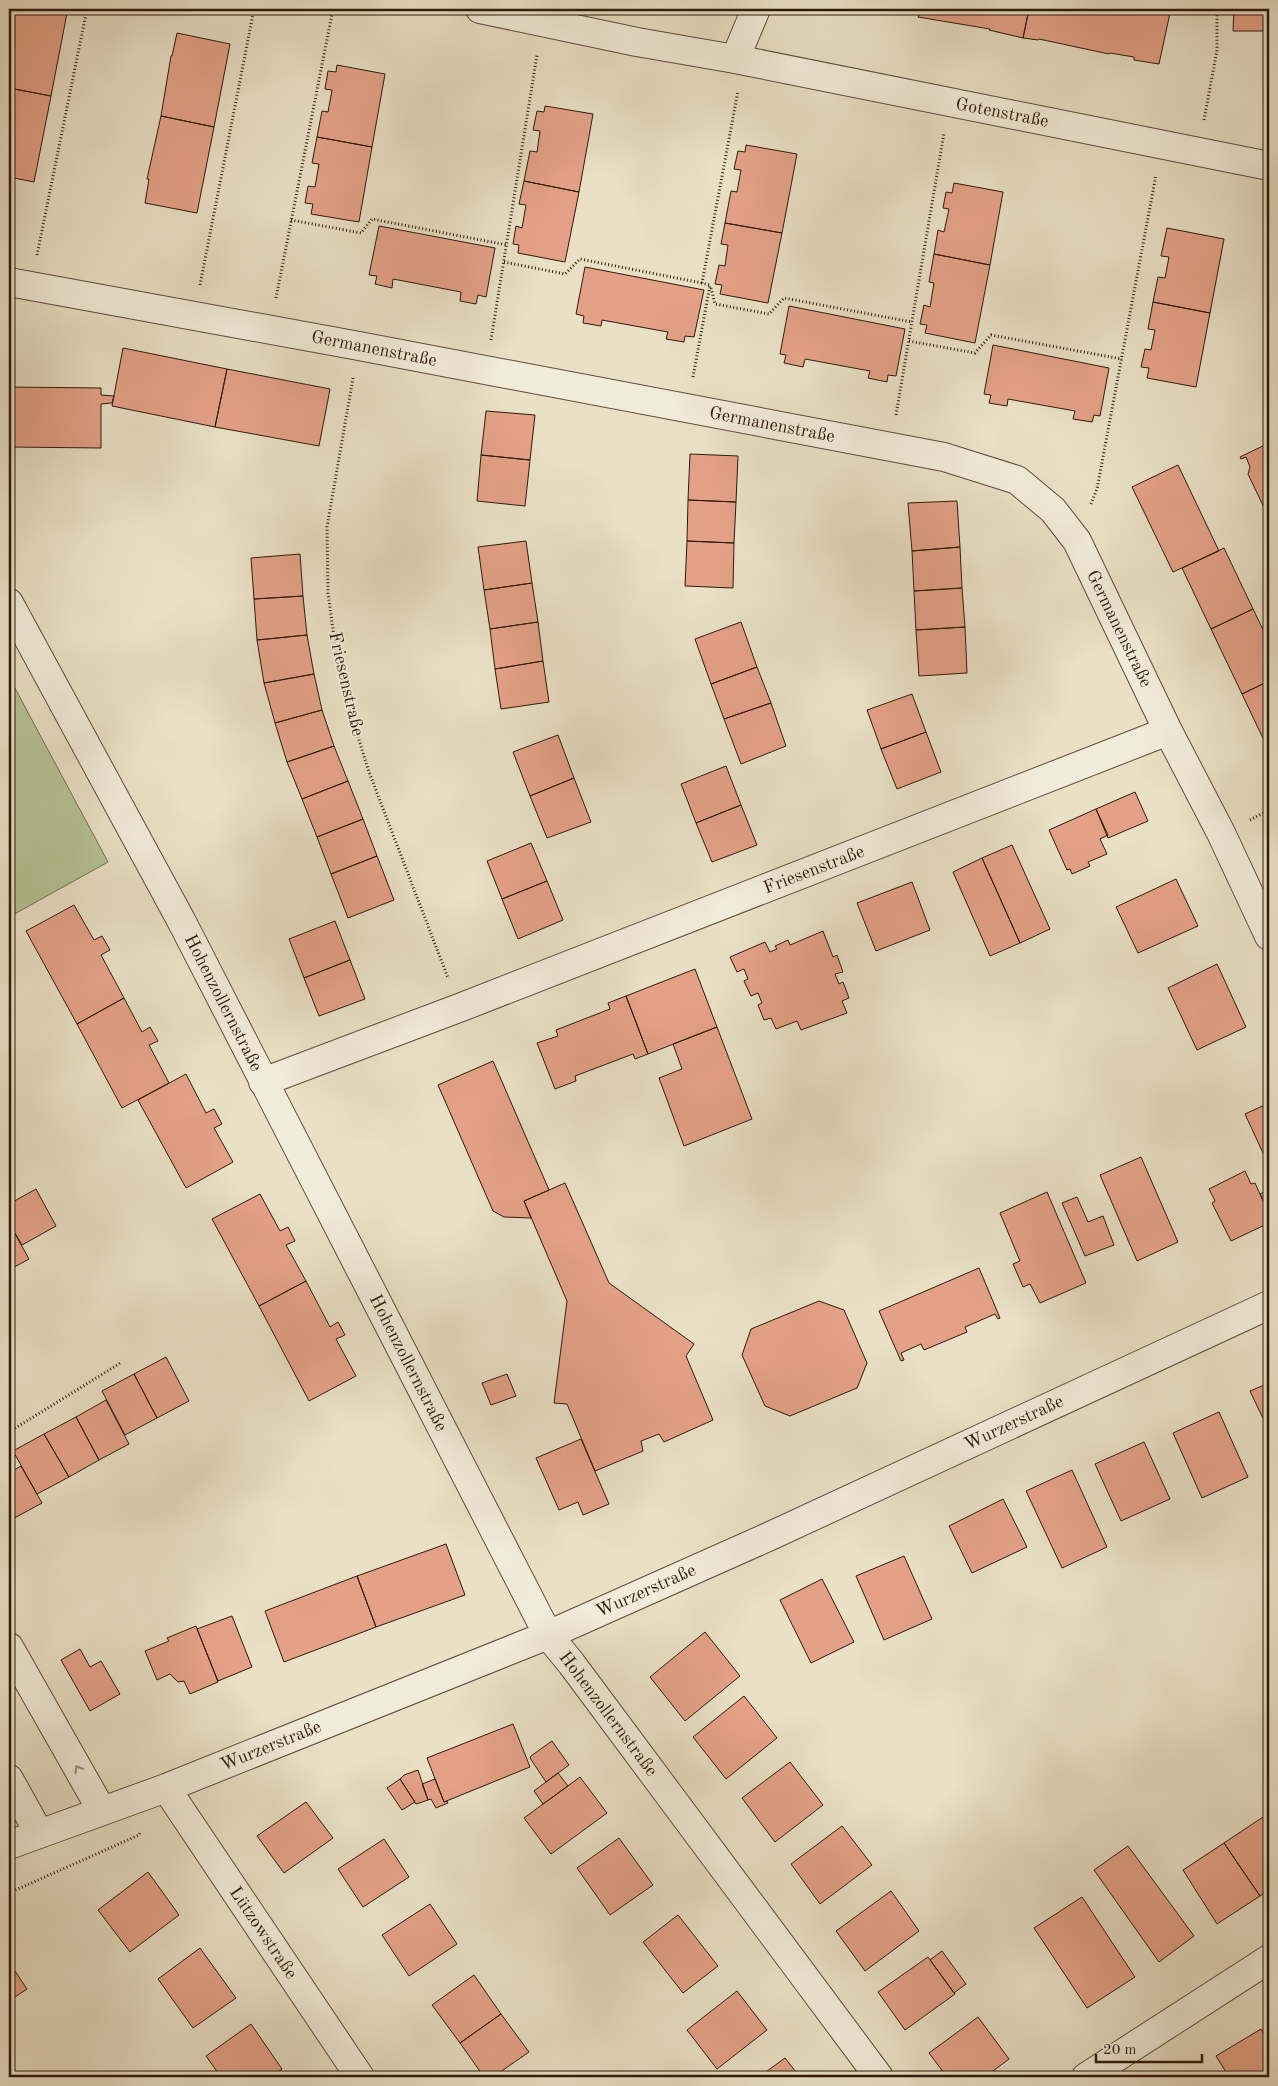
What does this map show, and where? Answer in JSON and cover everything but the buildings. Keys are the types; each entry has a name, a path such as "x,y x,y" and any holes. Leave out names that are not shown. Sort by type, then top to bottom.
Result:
{"street":[{"name":"Gotenstraße","path":"480,9 637,42 739,60 1269,166"},
{"path":"739,60 756,9"},
{"name":"Germanenstraße","path":"20,284 269,329 944,457 1017,480 1053,510 1077,541 1269,936"},
{"name":"Hohenzollernstraße","path":"9,603 182,922 548,1635 571,1663 879,2077"},
{"name":"Friesenstraße","path":"263,1082 459,1008 1168,731"},
{"name":"Wurzerstraße","path":"9,1845 166,1788 548,1635 768,1537 1269,1305"},
{"path":"9,1647 102,1811"},
{"path":"9,1778 39,1833"},
{"name":"Lützowstraße","path":"166,1788 360,2077"},
{"path":"1086,2077 1269,1959"}],"path":[{"path":"20,284 87,9"},
{"path":"194,316 254,9"},
{"path":"269,329 333,9"},
{"path":"1198,152 1217,50 1217,9"},
{"path":"486,370 543,22"},
{"path":"702,283 739,60"},
{"path":"891,447 950,102"},
{"path":"1077,541 1097,489 1162,145"},
{"path":"291,220 361,233 372,219 506,245"},
{"path":"504,262 565,274 580,259 710,285"},
{"path":"710,285 715,304 769,314 784,298 912,322"},
{"path":"687,408 710,285"},
{"path":"909,341 975,354 991,335 1122,358"},
{"name":"Friesenstraße","path":"359,346 327,527 328,593 337,659 369,772 459,1008"},
{"path":"9,1432 122,1362"}],"green space":[{"path":"9,677 108,862 9,917"}]}
